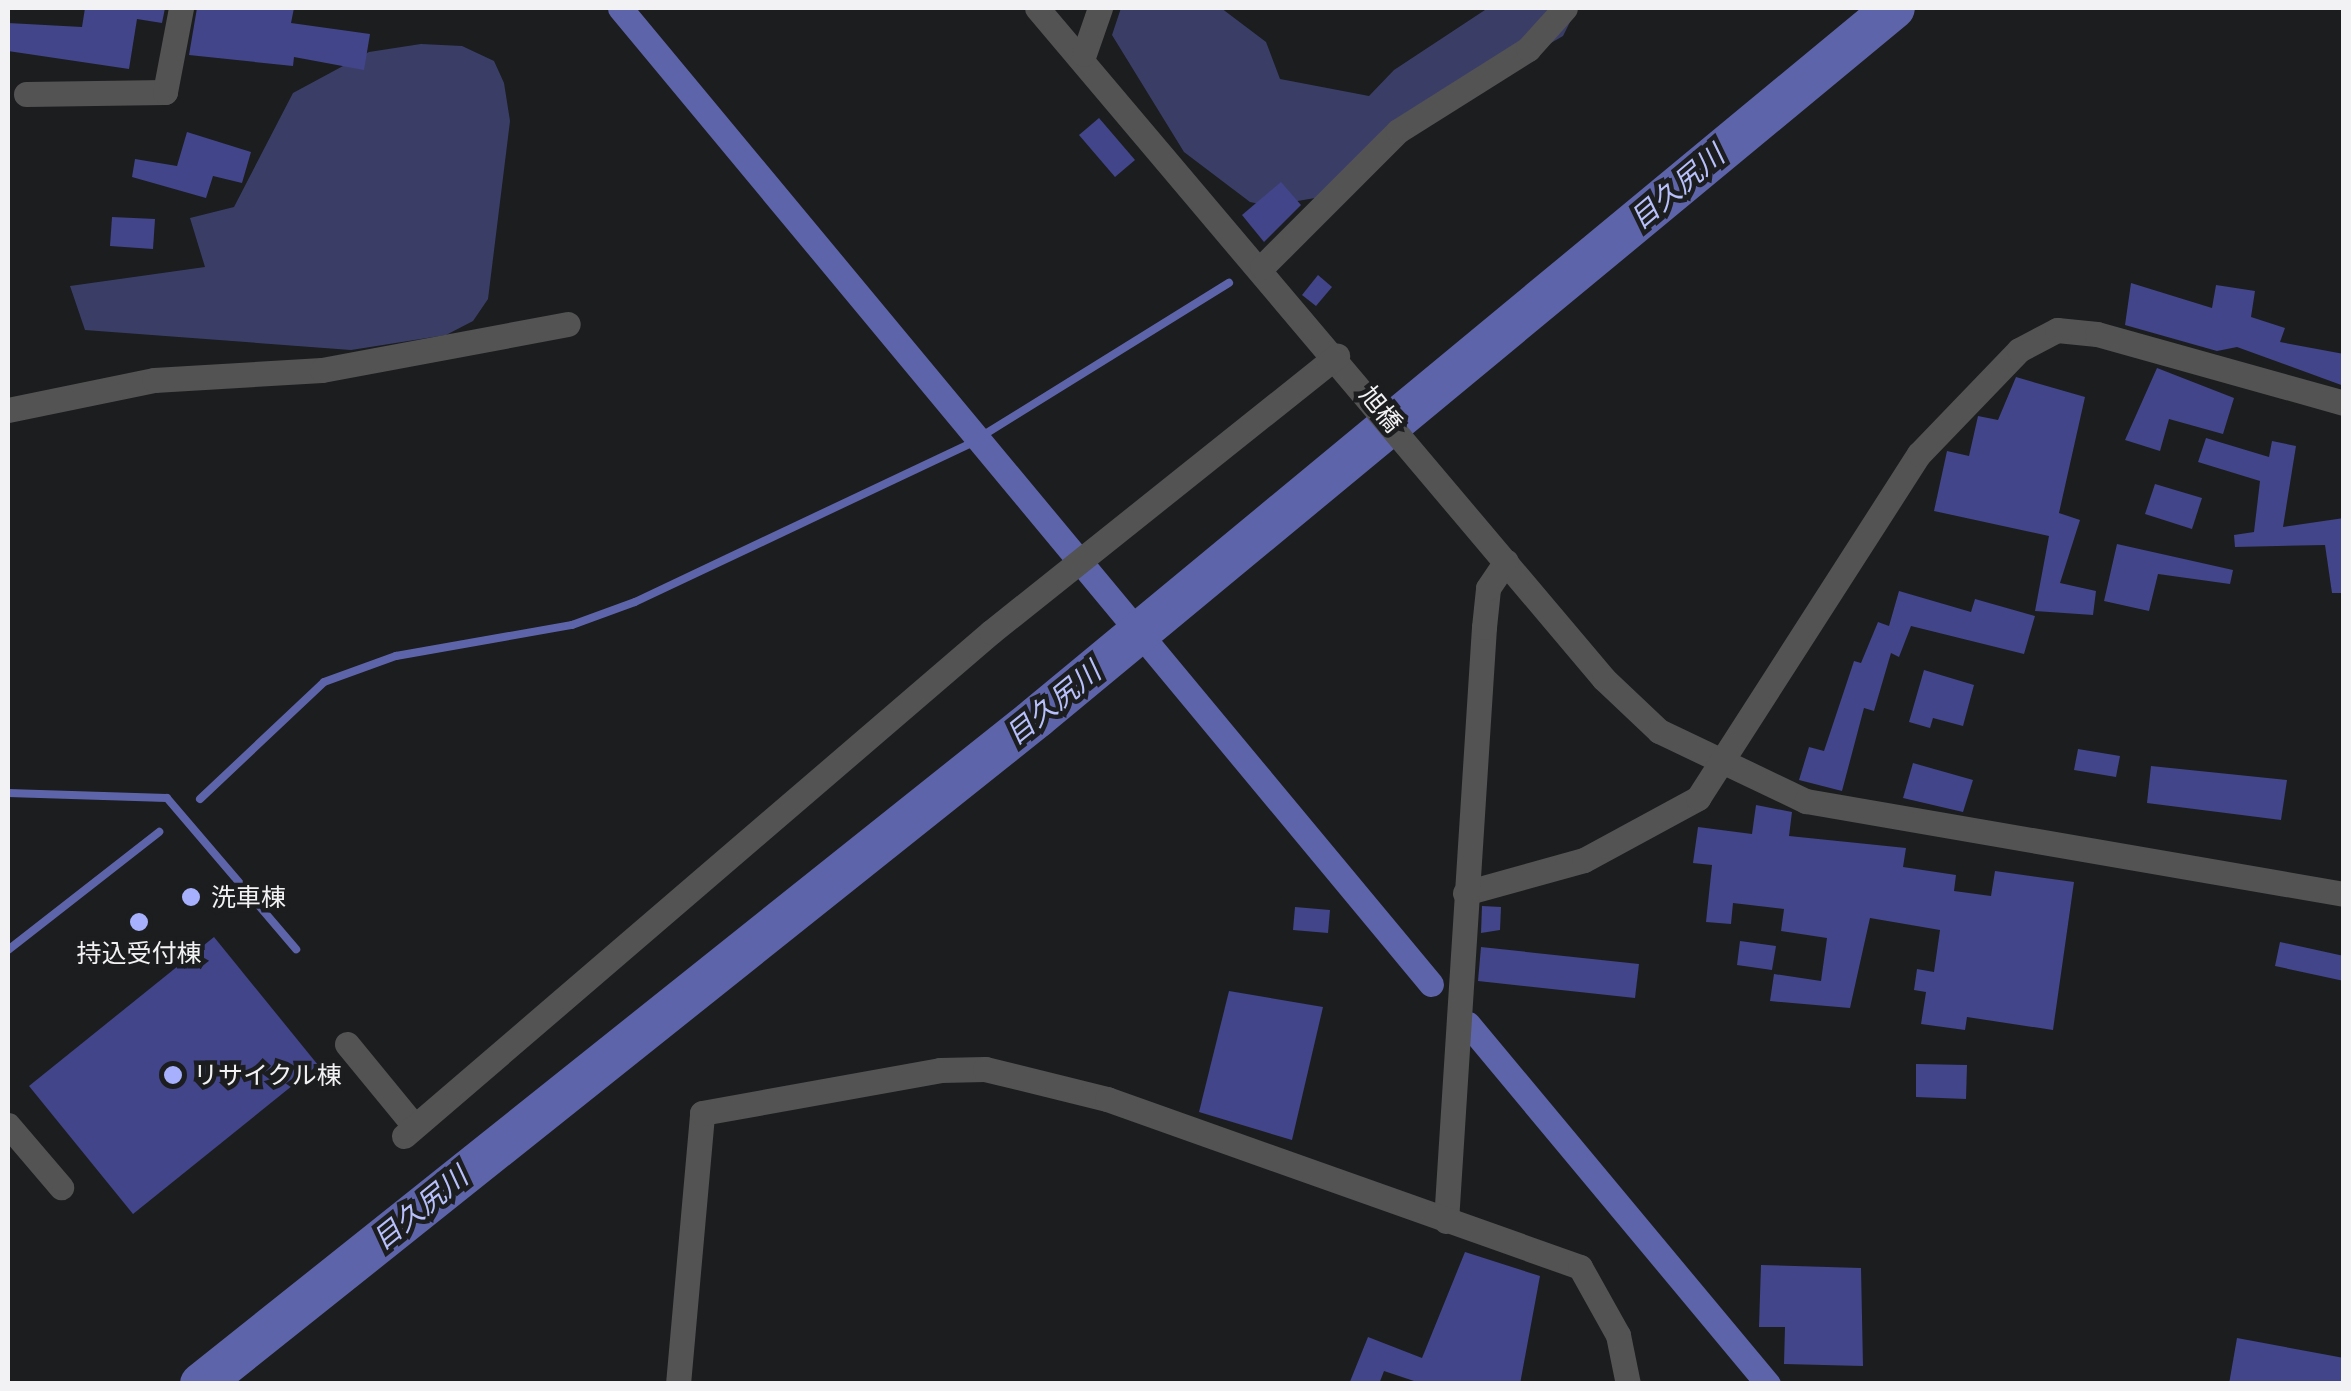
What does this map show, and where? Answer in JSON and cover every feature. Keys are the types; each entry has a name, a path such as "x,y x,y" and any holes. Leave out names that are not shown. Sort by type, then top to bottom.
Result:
{"street":[{"path":"26,94 165,92 180,8"},
{"name":"旭橋","path":"1037,8 1084,54 1506,561 1645,718 1722,766 1806,801 2344,894"},
{"path":"1084,54 1100,8"},
{"path":"1262,267 1398,131 1528,49 1564,8"},
{"path":"8,410 154,380 322,370 568,324"},
{"path":"1465,893 1584,860 1698,798 1919,454 2019,350 2057,330 2097,334 2344,403"},
{"path":"347,1044 408,1130 760,837 991,632 1175,481 1340,359"},
{"path":"1446,1221 1488,588 1506,561"},
{"path":"678,1384 702,1114 940,1070 985,1070 1108,1100 1580,1266 1618,1335 1628,1384"},
{"path":"8,1125 61,1187"}],"shaded area":[{"path":"1121,8 1221,8 1266,42 1280,79 1369,96 1394,70 1488,8 1577,8 1563,36 1436,109 1315,198 1269,206 1250,202 1184,152 1112,35"},
{"path":"421,44 462,46 494,61 504,83 510,121 488,299 473,321 446,335 351,350 85,330 70,286 205,267 190,218 234,207 293,93 369,52"}],"building":[{"path":"85,8 165,8 162,23 137,19 129,69 8,51 8,23 82,27"},
{"path":"197,8 294,8 291,23 370,34 364,70 294,57 293,66 189,55"},
{"path":"1099,118 1135,160 1115,177 1079,135"},
{"path":"187,132 251,152 242,183 213,176 206,198 132,177 135,159 177,166"},
{"path":"1281,182 1301,205 1264,242 1242,215"},
{"path":"112,217 155,219 153,249 110,246"},
{"path":"1318,275 1332,287 1316,306 1302,295"},
{"path":"2131,283 2212,308 2216,285 2255,291 2251,317 2285,328 2280,342 2344,354 2344,386 2237,347 2217,351 2125,325"},
{"path":"2157,368 2234,398 2223,434 2169,419 2160,451 2125,440"},
{"path":"2016,377 2085,397 2059,513 2080,520 2060,583 2096,591 2093,615 2035,611 2049,536 1934,511 1947,451 1969,456 1978,416 1998,420"},
{"path":"2206,438 2269,457 2272,441 2296,446 2283,527 2344,518 2344,593 2332,593 2325,545 2235,547 2234,535 2254,532 2260,481 2198,462"},
{"path":"2155,484 2202,498 2192,529 2145,514"},
{"path":"2117,544 2233,570 2230,584 2158,574 2149,611 2104,601"},
{"path":"1899,591 1971,612 1975,599 2035,616 2024,654 1911,626 1899,657 1891,653 1874,711 1864,708 1842,791 1799,780 1809,747 1824,751 1854,661 1861,663 1878,622 1889,626"},
{"path":"1924,670 1974,685 1963,726 1933,718 1930,728 1909,722"},
{"path":"2078,749 2120,756 2116,777 2074,770"},
{"path":"1913,763 1973,780 1963,812 1903,798"},
{"path":"2151,766 2287,780 2281,820 2147,803"},
{"path":"1756,805 1792,812 1789,836 1906,848 1903,867 1956,875 1954,891 1991,896 1995,871 2074,882 2053,1030 1967,1017 1965,1030 1921,1024 1926,992 1914,990 1917,969 1934,972 1940,930 1870,918 1850,1008 1770,1001 1774,974 1821,981 1827,938 1781,931 1784,909 1733,903 1731,924 1706,922 1712,865 1693,863 1698,827 1752,834"},
{"path":"1482,906 1501,907 1500,930 1481,933"},
{"path":"1295,907 1330,910 1328,933 1293,930"},
{"name":"リサイクル棟","path":"214,937 318,1065 133,1214 29,1086"},
{"path":"1740,941 1776,946 1772,970 1737,965"},
{"path":"2280,942 2344,956 2344,981 2275,966"},
{"path":"1481,947 1639,964 1635,998 1478,981"},
{"path":"1229,991 1323,1007 1292,1140 1199,1112"},
{"path":"1916,1064 1967,1065 1966,1099 1916,1097"},
{"path":"1465,1252 1540,1276 1520,1384 1423,1384 1384,1371 1379,1384 1349,1384 1368,1337 1422,1358"},
{"path":"1761,1265 1861,1268 1863,1366 1784,1364 1785,1327 1759,1327"},
{"path":"2237,1338 2344,1358 2344,1384 2229,1384"}],"waterway":[{"path":"620,8 1431,984"},
{"name":"目久尻川","path":"201,1384 1037,717 1894,8"},
{"path":"200,799 324,682 396,656 572,625 635,602 969,444 1229,283"},
{"path":"8,793 167,798 296,949"},
{"path":"8,950 159,832"},
{"path":"1468,1024 1768,1384"}],"place":[{"name":"洗車棟","path":"191,897"},
{"name":"持込受付棟","path":"139,922"},
{"name":"リサイクル棟","path":"173,1075"}]}
